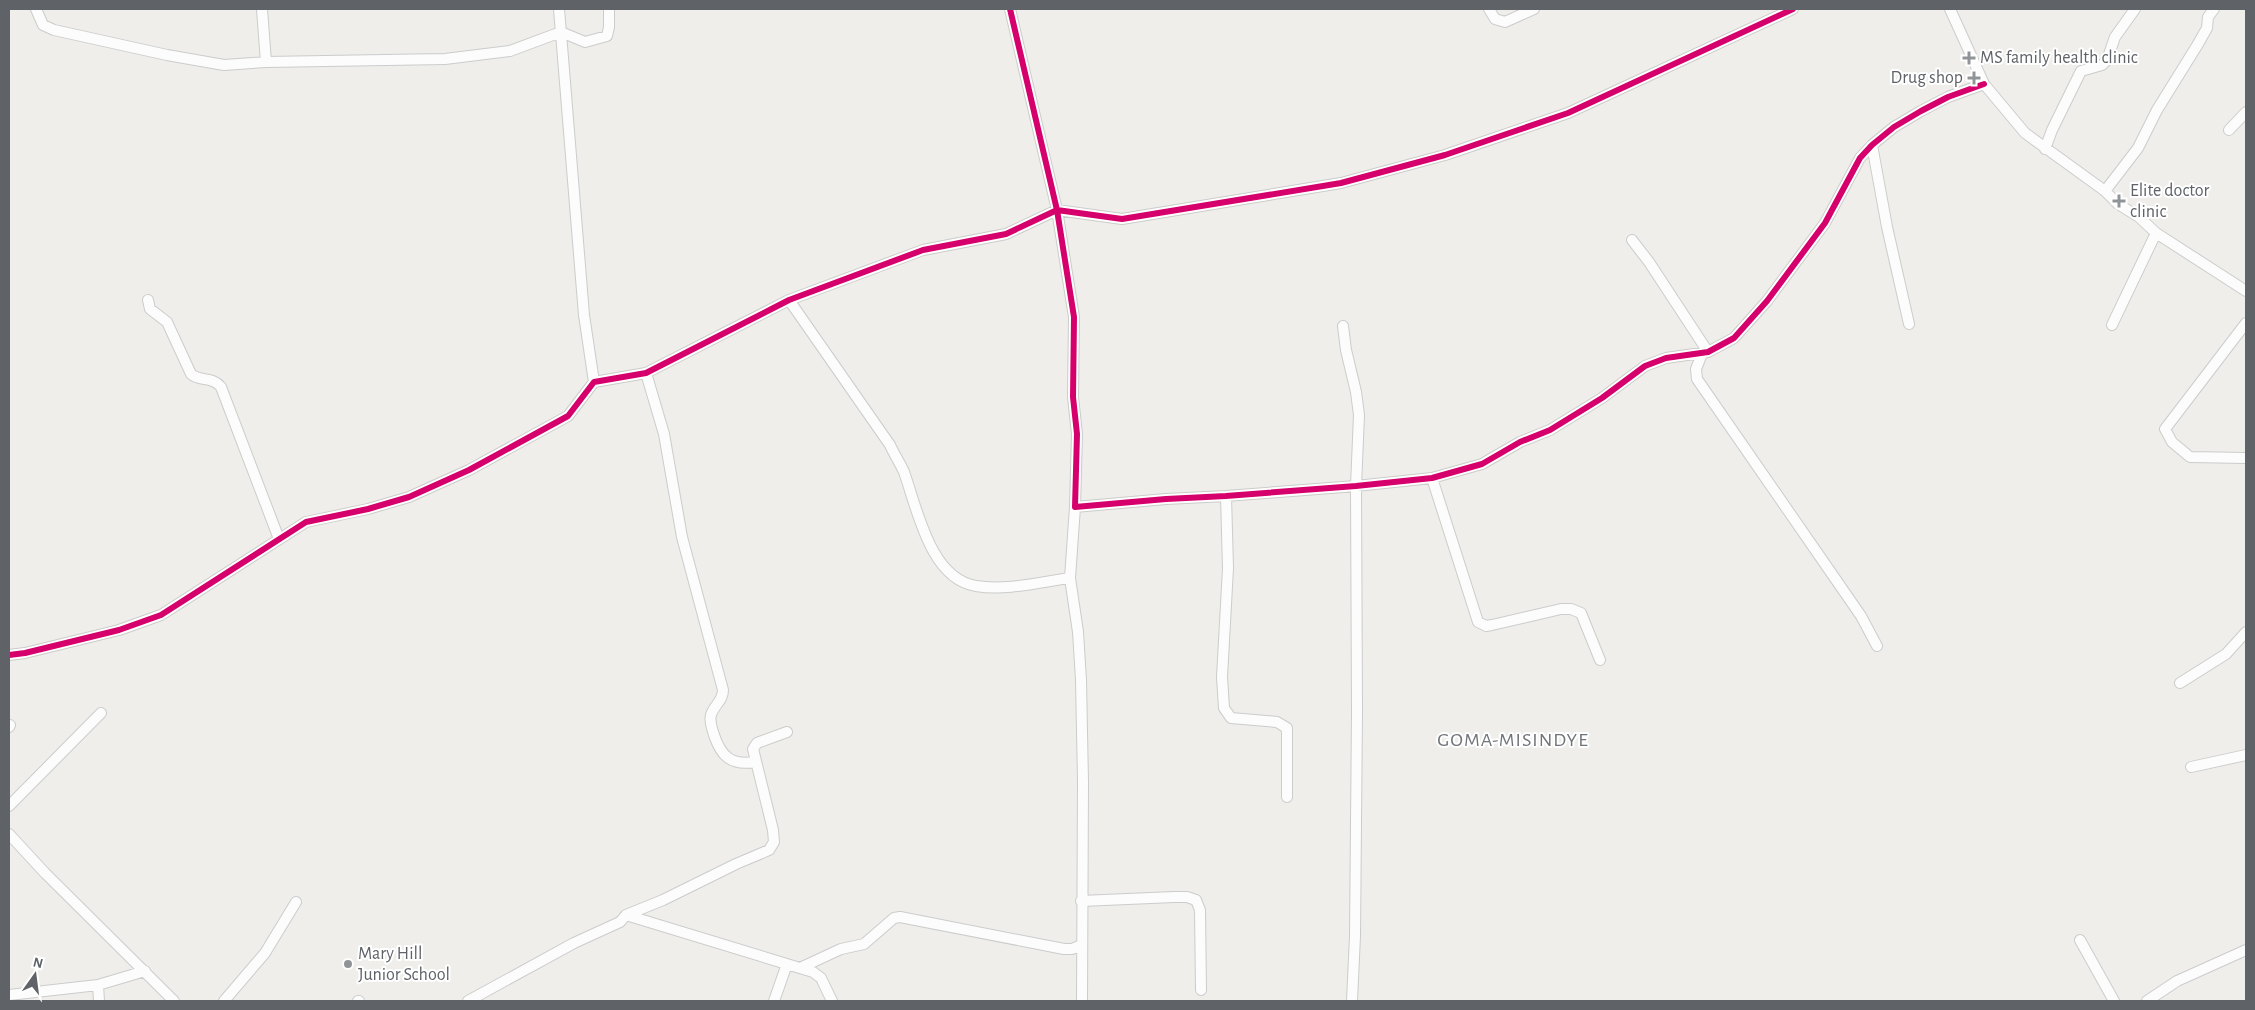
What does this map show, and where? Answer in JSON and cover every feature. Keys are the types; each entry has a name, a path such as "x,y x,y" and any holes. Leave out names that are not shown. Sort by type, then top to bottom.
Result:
{"street":[{"path":"36,9 43,25 54,30 224,65 266,62 445,59 510,51 561,32 585,42 605,37 609,27 609,9"},
{"path":"262,9 266,62"},
{"path":"559,9 584,315 594,382"},
{"path":"1010,9 1057,210 1074,317 1073,397 1077,434 1075,507 1070,578 1078,632 1081,680 1083,782 1082,1001"},
{"path":"1489,9 1495,19 1505,22 1534,9"},
{"path":"9,655 25,653 119,630 160,615 214,583 279,538 306,522 368,509 409,497 469,470 568,416 594,382 646,373 789,300 924,250 1006,234 1057,210 1122,219 1341,183 1394,170 1445,155 1568,113 1793,9"},
{"path":"1950,9 1984,84 2019,126 2045,149 2105,191 2118,204 2139,217 2156,232 2246,292"},
{"path":"2045,149 2052,130 2081,71 2102,65 2107,60 2115,37 2135,9"},
{"path":"2105,191 2138,148 2157,110 2198,44 2206,28 2208,17 2214,9"},
{"path":"1075,507 1356,486 1432,478 1482,464 1520,442 1550,430 1602,398 1645,366 1666,358 1705,353 1734,338 1767,301 1825,223 1860,158 1872,145 1894,127 1921,111 1948,97 1984,84"},
{"path":"2229,130 2246,112"},
{"path":"1872,145 1887,226 1909,324"},
{"path":"2112,325 2156,232"},
{"path":"1632,240 1649,262 1705,353"},
{"path":"148,300 150,309 167,322 191,374 197,378 214,381 221,387 279,538"},
{"path":"789,300 890,446 904,471 915,511 926,537 938,558 950,572 960,581 977,586 1023,584 1070,578"},
{"path":"2246,323 2165,429 2172,442 2190,457 2246,458"},
{"path":"1343,326 1346,350 1356,392 1358,415 1356,486 1357,712 1355,936 1352,1001"},
{"path":"1705,353 1696,369 1697,378 1861,616 1877,646"},
{"path":"646,373 664,434 682,537 723,690 721,701 714,709 710,722 722,754 738,762 755,762"},
{"path":"1432,478 1478,622 1486,626 1561,609 1581,613 1600,660"},
{"path":"1226,496 1228,568 1222,677 1224,708 1231,718 1277,722 1287,728 1287,797"},
{"path":"2180,683 2226,654 2246,632"},
{"path":"9,806 101,713"},
{"path":"468,1001 574,943 620,922 626,915 663,900 769,850 772,846 773,830 753,749 757,743 787,732"},
{"path":"2190,767 2246,755"},
{"path":"9,834 45,873 174,1001"},
{"path":"1082,901 1174,897 1187,897 1196,900 1200,910 1201,990"},
{"path":"224,1001 265,952 296,902"},
{"path":"626,915 813,972 821,978 832,1001"},
{"path":"800,968 841,949 864,944 894,918 900,917 1058,948 1072,949 1081,944"},
{"path":"2080,940 2114,1001"},
{"path":"2147,1001 2177,981 2246,950"},
{"path":"774,1001 787,964"},
{"path":"9,995 98,985 145,971"},
{"path":"98,985 99,1001"}],"cycle path":[{"path":"1010,9 1057,210 1074,317 1073,397 1077,434 1075,507 1356,486 1432,478 1482,464 1520,442 1550,430 1602,398 1645,366 1666,358 1708,352 1734,338 1767,301 1825,223 1860,158 1872,145 1894,127 1921,111 1948,97 1984,84"},
{"path":"9,655 25,653 119,630 161,615 306,522 368,509 409,497 469,470 568,416 594,382 646,373 789,300 923,250 1006,234 1057,210 1122,219 1341,183 1445,155 1568,113 1793,9"}],"place":[{"name":"MS family health clinic","path":"1969,58"},
{"name":"Drug shop","path":"1974,78"},
{"name":"Elite doctor clinic","path":"2119,201"},
{"name":"Mary Hill Junior School","path":"348,964"}],"district":[{"name":"GOMA-MISINDYE","path":"1513,740"}]}
